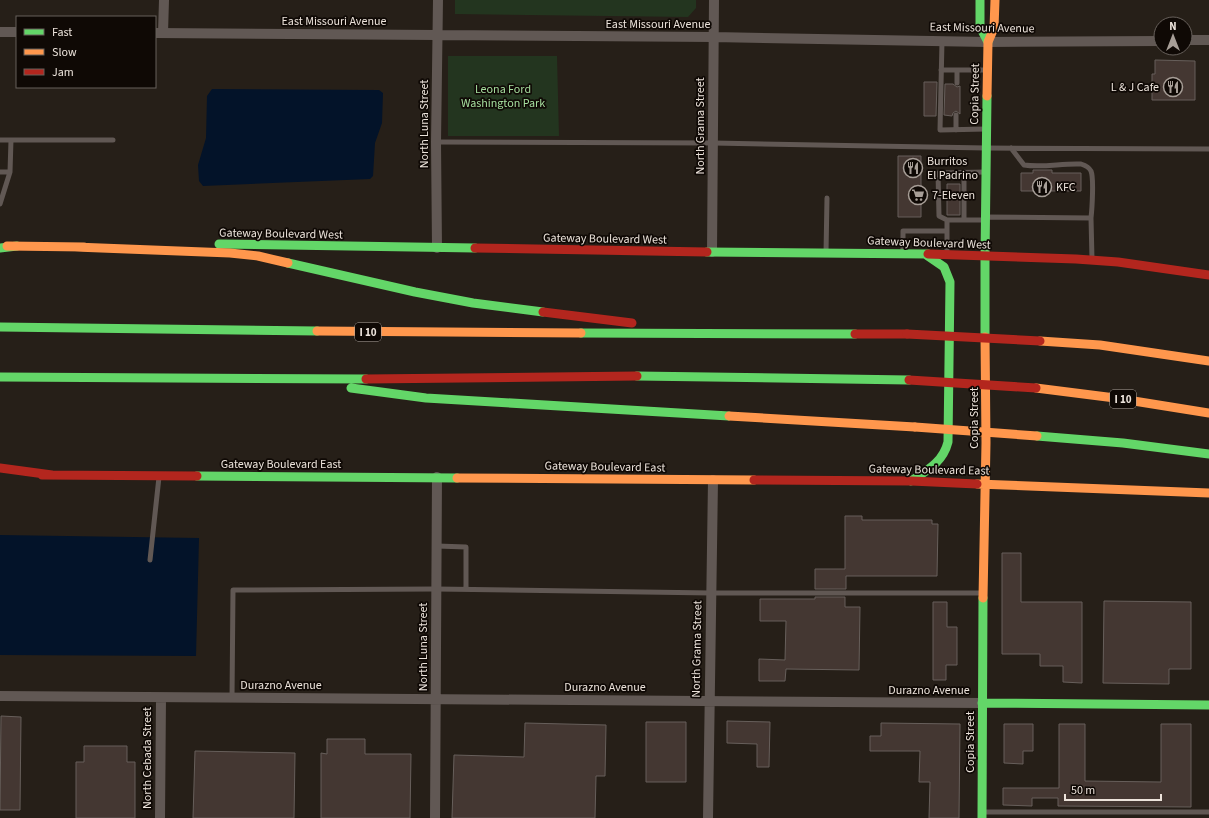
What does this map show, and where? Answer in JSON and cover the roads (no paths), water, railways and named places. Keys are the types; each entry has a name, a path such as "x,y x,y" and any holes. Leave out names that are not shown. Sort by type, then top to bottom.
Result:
{"main road":[{"name":"Copia Street","path":"980,0 980,27 988,42"},
{"name":"Copia Street","path":"982,815 987,70 988,42 994,28 995,0"},
{"name":"Gateway Boulevard West","path":"0,247 159,247 205,244 947,254 1092,260 1145,265 1209,275"},
{"path":"75,247 230,253 258,256 415,292 473,303 592,319 736,334"},
{"path":"911,481 940,462 944,456 948,442 950,282 944,267 925,254"},
{"name":"I 10","path":"0,327 453,333 907,334 1100,345 1176,357 1209,365"},
{"path":"1176,357 1209,361"},
{"name":"I 10","path":"0,377 319,380 617,376 909,380 1036,388 1115,398 1209,413"},
{"path":"319,380 369,392 426,398 915,427 1097,440 1159,446 1205,453"},
{"path":"0,468 52,475"},
{"name":"Gateway Boulevard East","path":"0,475 911,481 1209,493"},
{"name":"Durazno Avenue","path":"982,703 1209,705"}],"street":[{"path":"159,33 164,0"},
{"name":"North Luna Street","path":"437,248 436,142 438,0"},
{"name":"North Grama Street","path":"712,252 714,0"},
{"path":"0,32 16,32"},
{"name":"East Missouri Avenue","path":"159,33 714,37 988,42 1153,41"},
{"path":"1193,40 1209,40"},
{"name":"North Luna Street","path":"435,818 437,477"},
{"name":"North Grama Street","path":"708,818 713,480"},
{"name":"Durazno Avenue","path":"0,696 982,703"},
{"name":"North Cebada Street","path":"160,818 161,698"}],"lane":[{"path":"942,40 940,130 987,129"},
{"path":"941,70 987,70"},
{"path":"957,83 958,70"},
{"path":"956,115 956,130"},
{"path":"0,140 113,140"},
{"path":"0,204 10,172 11,140"},
{"path":"436,142 713,143 986,148 1209,149"},
{"path":"1012,148 1024,165 1048,166 1082,164 1087,166 1091,171 1093,204 1091,218 1092,260"},
{"path":"0,172 10,172"},
{"path":"986,172 938,172 939,216 947,220 1091,218"},
{"path":"964,172 964,220"},
{"path":"826,253 827,198"},
{"path":"947,220 947,254"},
{"path":"903,253 904,231 947,231"},
{"path":"150,560 159,475"},
{"path":"437,546 466,547 466,590"},
{"path":"232,698 233,590 436,589 711,593 983,593"},
{"path":"982,815 1209,812"}],"water":[{"path":"212,89 379,90 383,93 382,123 375,143 373,176 370,179 203,186 199,181 198,165 206,138 207,96"},
{"path":"0,535 199,538 196,656 0,655"}],"place":[{"name":"L & J Cafe","path":"1173,87"},
{"name":"Burritos El Padrino","path":"913,168"},
{"name":"KFC","path":"1042,187"},
{"name":"7-Eleven","path":"918,195"}],"park label":[{"name":"Leona Ford Washington Park","path":"503,96"}]}
